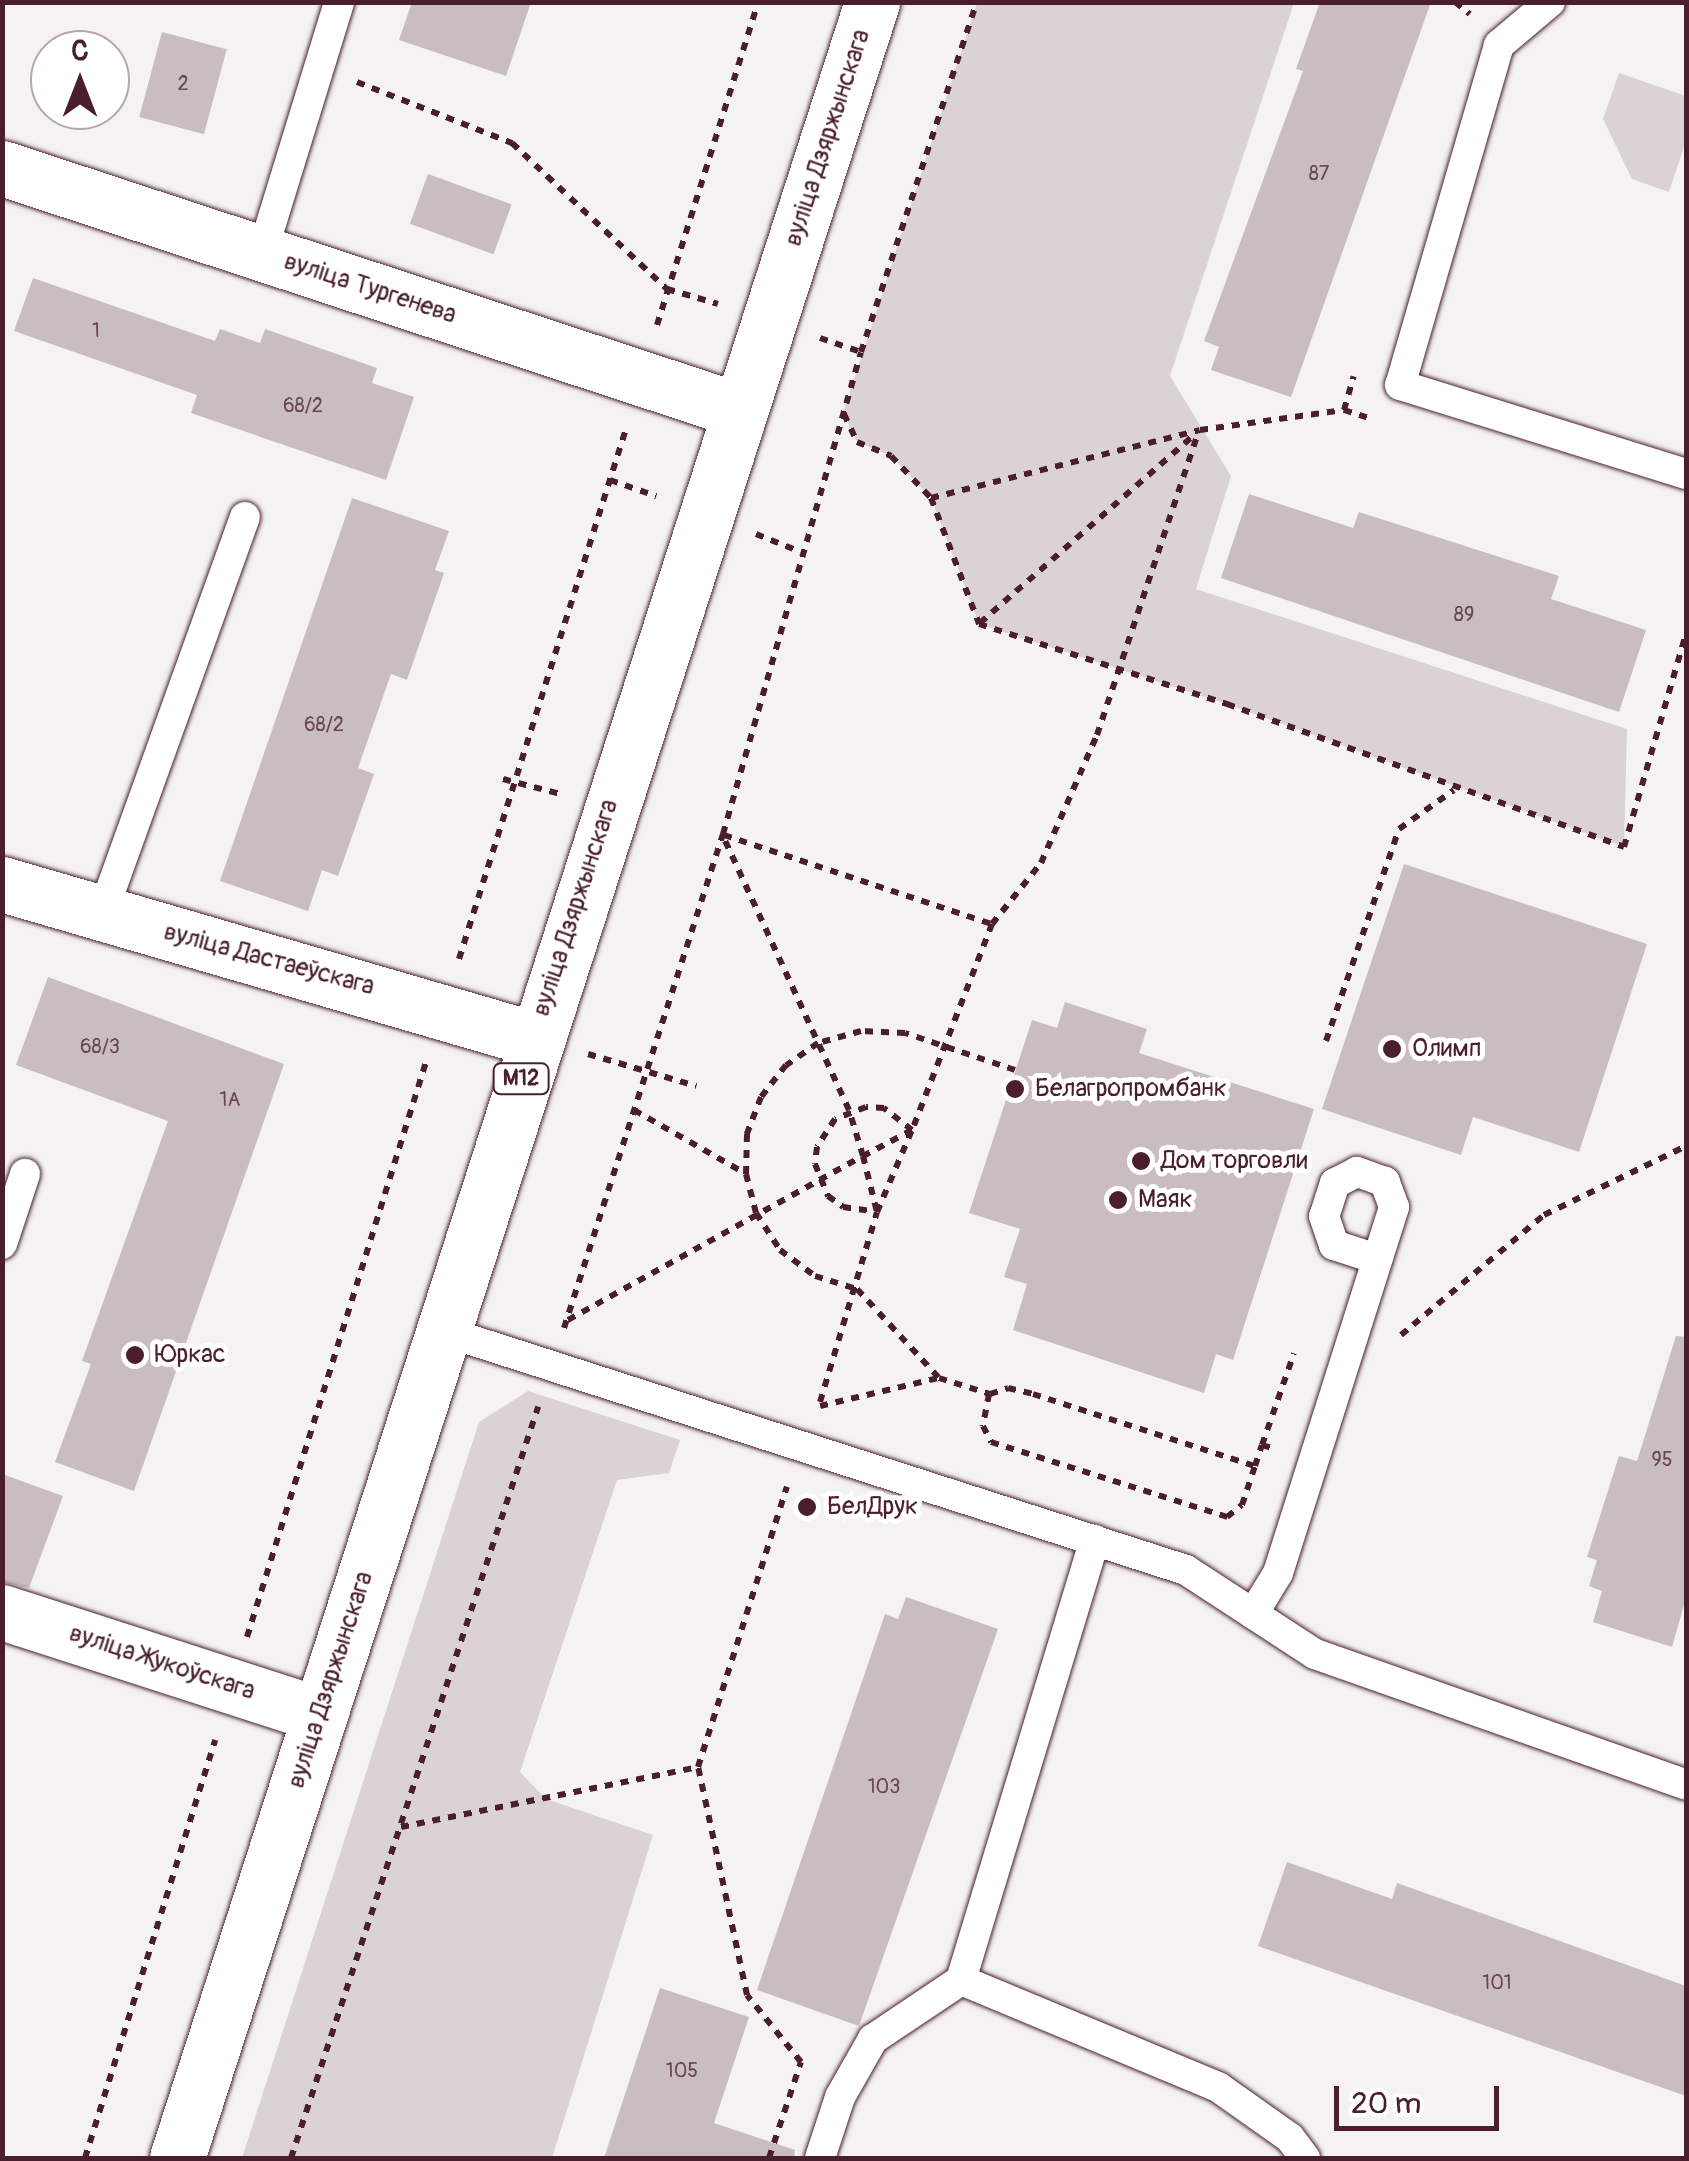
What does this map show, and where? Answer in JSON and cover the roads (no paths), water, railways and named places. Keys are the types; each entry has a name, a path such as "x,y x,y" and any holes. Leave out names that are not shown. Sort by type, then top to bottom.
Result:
{"main road":[{"name":"вуліца Дзяржынскага","path":"177,2158 534,1039 872,2"},
{"name":"вуліца Тургенева","path":"2,168 738,410"},
{"name":"вуліца Дастаеўскага","path":"2,884 443,1008 534,1039"},
{"name":"вуліца Жукоўскага","path":"2,1612 320,1715"}],"lane":[{"path":"262,253 340,2"},
{"path":"1550,2 1499,45 1400,385 1686,474"},
{"path":"102,914 246,517"},
{"path":"2,1244 25,1174"},
{"path":"1253,1614 1278,1573 1377,1259"},
{"path":"442,1331 1186,1570 1315,1654 1686,1785"},
{"path":"820,2158 840,2096 873,2039 961,1980 1095,1540"},
{"path":"961,1980 1218,2088 1290,2138 1305,2158"}],"place":[{"name":"Олимп","path":"1392,1049"},
{"name":"Белагропромбанк","path":"1015,1089"},
{"name":"Дом торговли","path":"1141,1161"},
{"name":"Маяк","path":"1118,1200"},
{"name":"Юркас","path":"135,1355"},
{"name":"БелДрук","path":"807,1507"}]}
